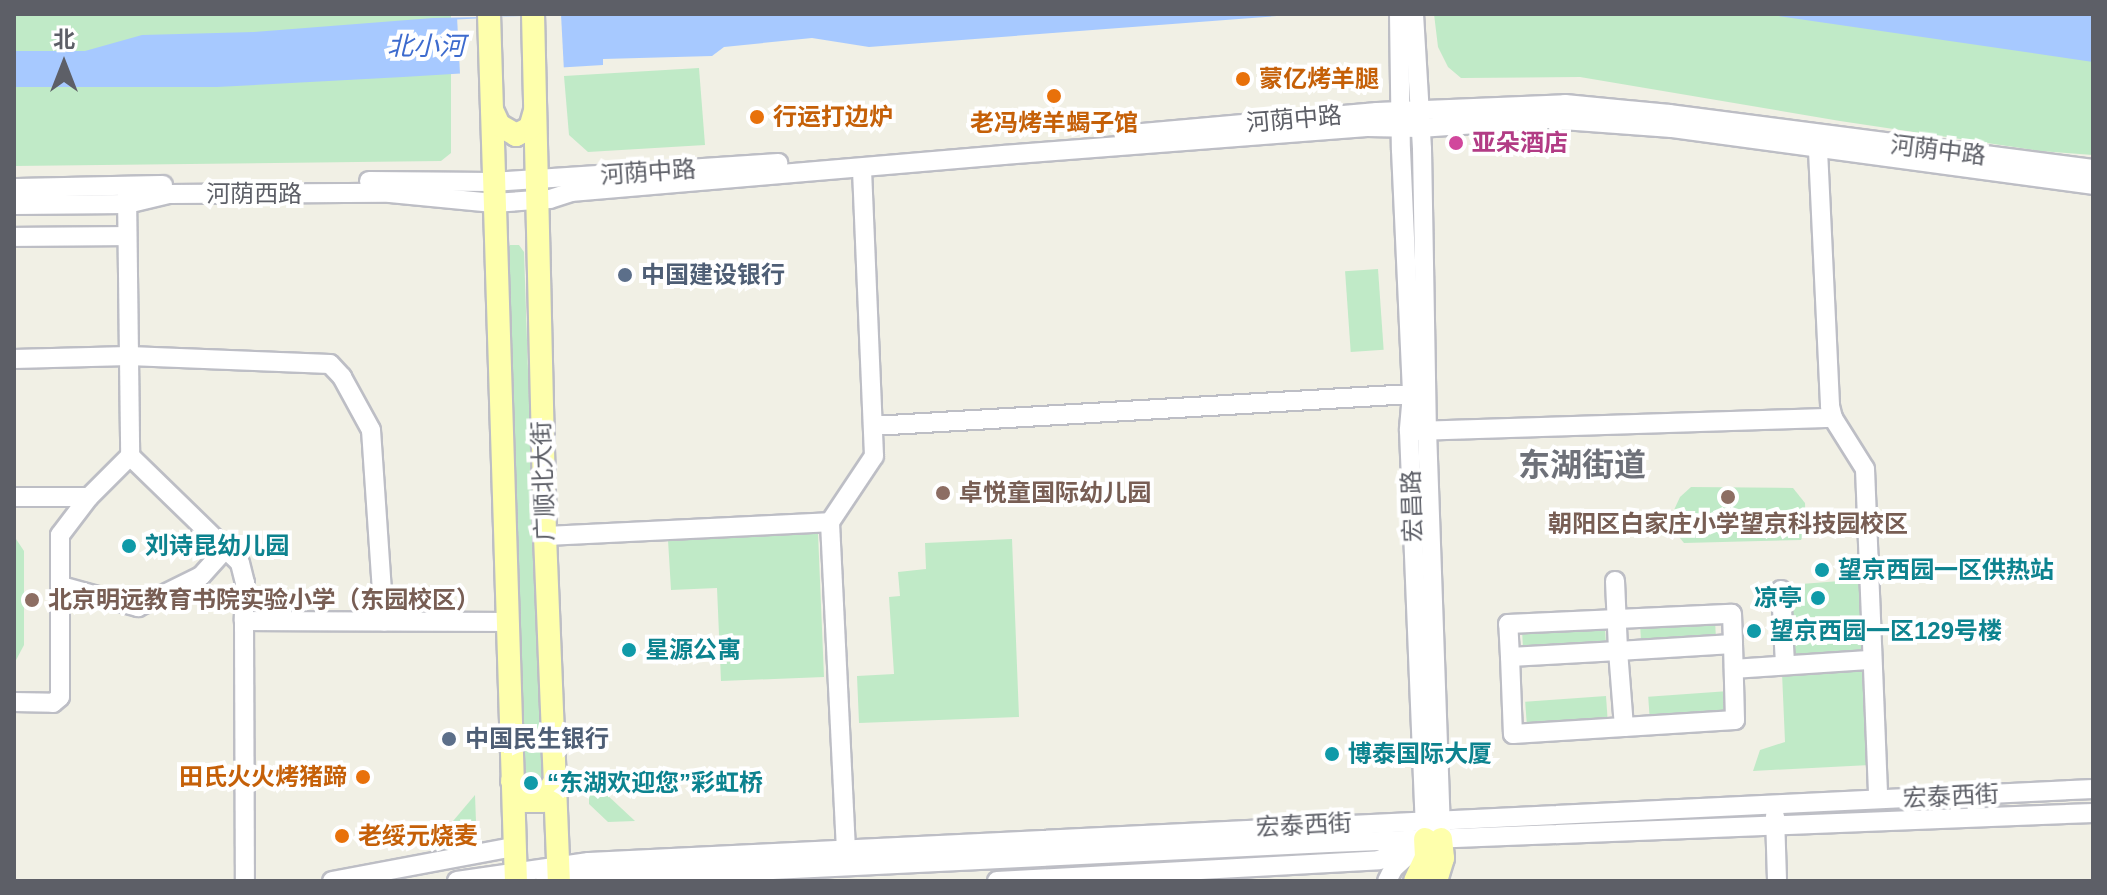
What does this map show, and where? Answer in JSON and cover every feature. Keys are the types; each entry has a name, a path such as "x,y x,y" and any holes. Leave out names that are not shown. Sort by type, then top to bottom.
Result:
{"main road":[{"name":"广顺北大街","path":"533,14 536,107 534,190 555,781 555,876"},
{"name":"广顺北大街","path":"489,15 515,876"},
{"path":"492,109 499,125 516,135 530,128 536,107"},
{"path":"512,781 524,801 542,801 555,781"},
{"name":"宏昌路","path":"1415,881 1426,857 1433,829"},
{"name":"宏昌路","path":"1433,829 1443,858 1436,881"}],"street":[{"path":"1399,14 1410,120"},
{"path":"1410,120 1414,14"},
{"name":"河荫中路","path":"534,190 571,192 1367,127 1533,104 1626,109 2093,169"},
{"name":"河荫中路","path":"493,192 998,147 1410,120 1587,120 1672,128 2093,185"},
{"name":"宏昌路","path":"1410,120 1412,394 1418,431"},
{"name":"宏昌路","path":"1410,120 1433,829"},
{"path":"1818,150 1833,418 1865,469 1878,799"},
{"path":"846,850 830,522 874,456 862,168"},
{"name":"河荫西路","path":"14,188 127,195 493,192"},
{"path":"127,195 130,456 240,563 245,583 245,881"},
{"name":"河荫西路","path":"14,205 127,195"},
{"path":"14,237 126,236"},
{"path":"14,359 129,356 330,364 342,377 371,430 384,622"},
{"path":"873,426 1412,394"},
{"path":"1418,431 1833,418"},
{"path":"14,702 53,703 60,697 60,535 89,497 130,456"},
{"path":"14,497 89,497"},
{"path":"545,536 830,522"},
{"path":"61,586 138,607 201,576 225,549"},
{"path":"1615,581 1624,727"},
{"path":"1781,590 1785,664"},
{"path":"1732,614 1735,720 1513,734 1508,624 1617,620 1732,614"},
{"path":"244,621 507,622"},
{"path":"1510,657 1733,644"},
{"path":"1734,669 1871,660"},
{"name":"宏泰西街","path":"457,881 1433,829 1775,805 2093,789"},
{"path":"1775,805 1777,881"},
{"name":"宏泰西街","path":"555,876 846,850 1433,829 1775,828 2093,813"},
{"path":"997,881 1379,860 1433,829"},
{"path":"1387,881 1393,869 1433,829"},
{"path":"332,881 514,847"}],"green space":[{"path":"14,14 451,14 451,153 441,161 14,166"},
{"path":"1434,14 2093,14 2093,155 2040,151 1840,121 1580,77 1461,78 1448,67 1438,47"},
{"path":"699,68 705,145 588,152 569,135 564,76"},
{"path":"510,245 519,245 524,252 542,785 538,795 523,786 505,252"},
{"path":"1378,269 1384,350 1351,352 1345,271"},
{"path":"1691,487 1793,488 1805,503 1806,528 1801,540 1684,543 1675,532 1674,510 1680,497"},
{"path":"818,533 824,677 721,681 717,588 671,590 668,540"},
{"path":"14,536 24,551 24,645 14,664"},
{"path":"1012,539 1019,717 859,723 857,676 894,674 889,597 900,596 898,572 926,569 925,543"},
{"path":"1866,579 1867,646 1860,652 1790,655 1788,585"},
{"path":"1715,620 1716,641 1641,645 1640,624"},
{"path":"1605,627 1606,649 1523,653 1522,631"},
{"path":"1862,667 1870,765 1753,771 1760,750 1785,742 1782,673"},
{"path":"1729,691 1731,717 1650,723 1648,697"},
{"path":"1606,696 1608,722 1527,728 1525,702"},
{"path":"589,778 635,821 608,822 589,804"},
{"path":"475,795 476,822 464,836 437,840"}],"water":[{"name":"北小河","path":"623,14 1304,14 869,47 812,38 724,47 712,56 603,59 603,65 403,77 217,87 14,87 14,51 85,51 142,35 254,32 433,18"},
{"path":"1765,14 2093,14 2093,62"}],"pier":[{"path":"561,14 564,71 460,76 457,19"}],"place":[{"name":"蒙亿烤羊腿","path":"1243,79"},
{"name":"老冯烤羊蝎子馆","path":"1054,96"},
{"name":"行运打边炉","path":"757,117"},
{"name":"亚朵酒店","path":"1456,143"},
{"name":"中国建设银行","path":"625,275"},
{"name":"卓悦童国际幼儿园","path":"943,493"},
{"name":"朝阳区白家庄小学望京科技园校区","path":"1728,497"},
{"name":"刘诗昆幼儿园","path":"129,546"},
{"name":"望京西园一区供热站","path":"1822,570"},
{"name":"凉亭","path":"1818,598"},
{"name":"北京明远教育书院实验小学（东园校区）","path":"32,600"},
{"name":"望京西园一区129号楼","path":"1754,631"},
{"name":"星源公寓","path":"629,650"},
{"name":"中国民生银行","path":"449,739"},
{"name":"博泰国际大厦","path":"1332,754"},
{"name":"田氏火火烤猪蹄","path":"363,777"},
{"name":"“东湖欢迎您”彩虹桥","path":"531,783"},
{"name":"老绥元烧麦","path":"342,836"}],"district":[{"name":"东湖街道","path":"1582,465"}]}
